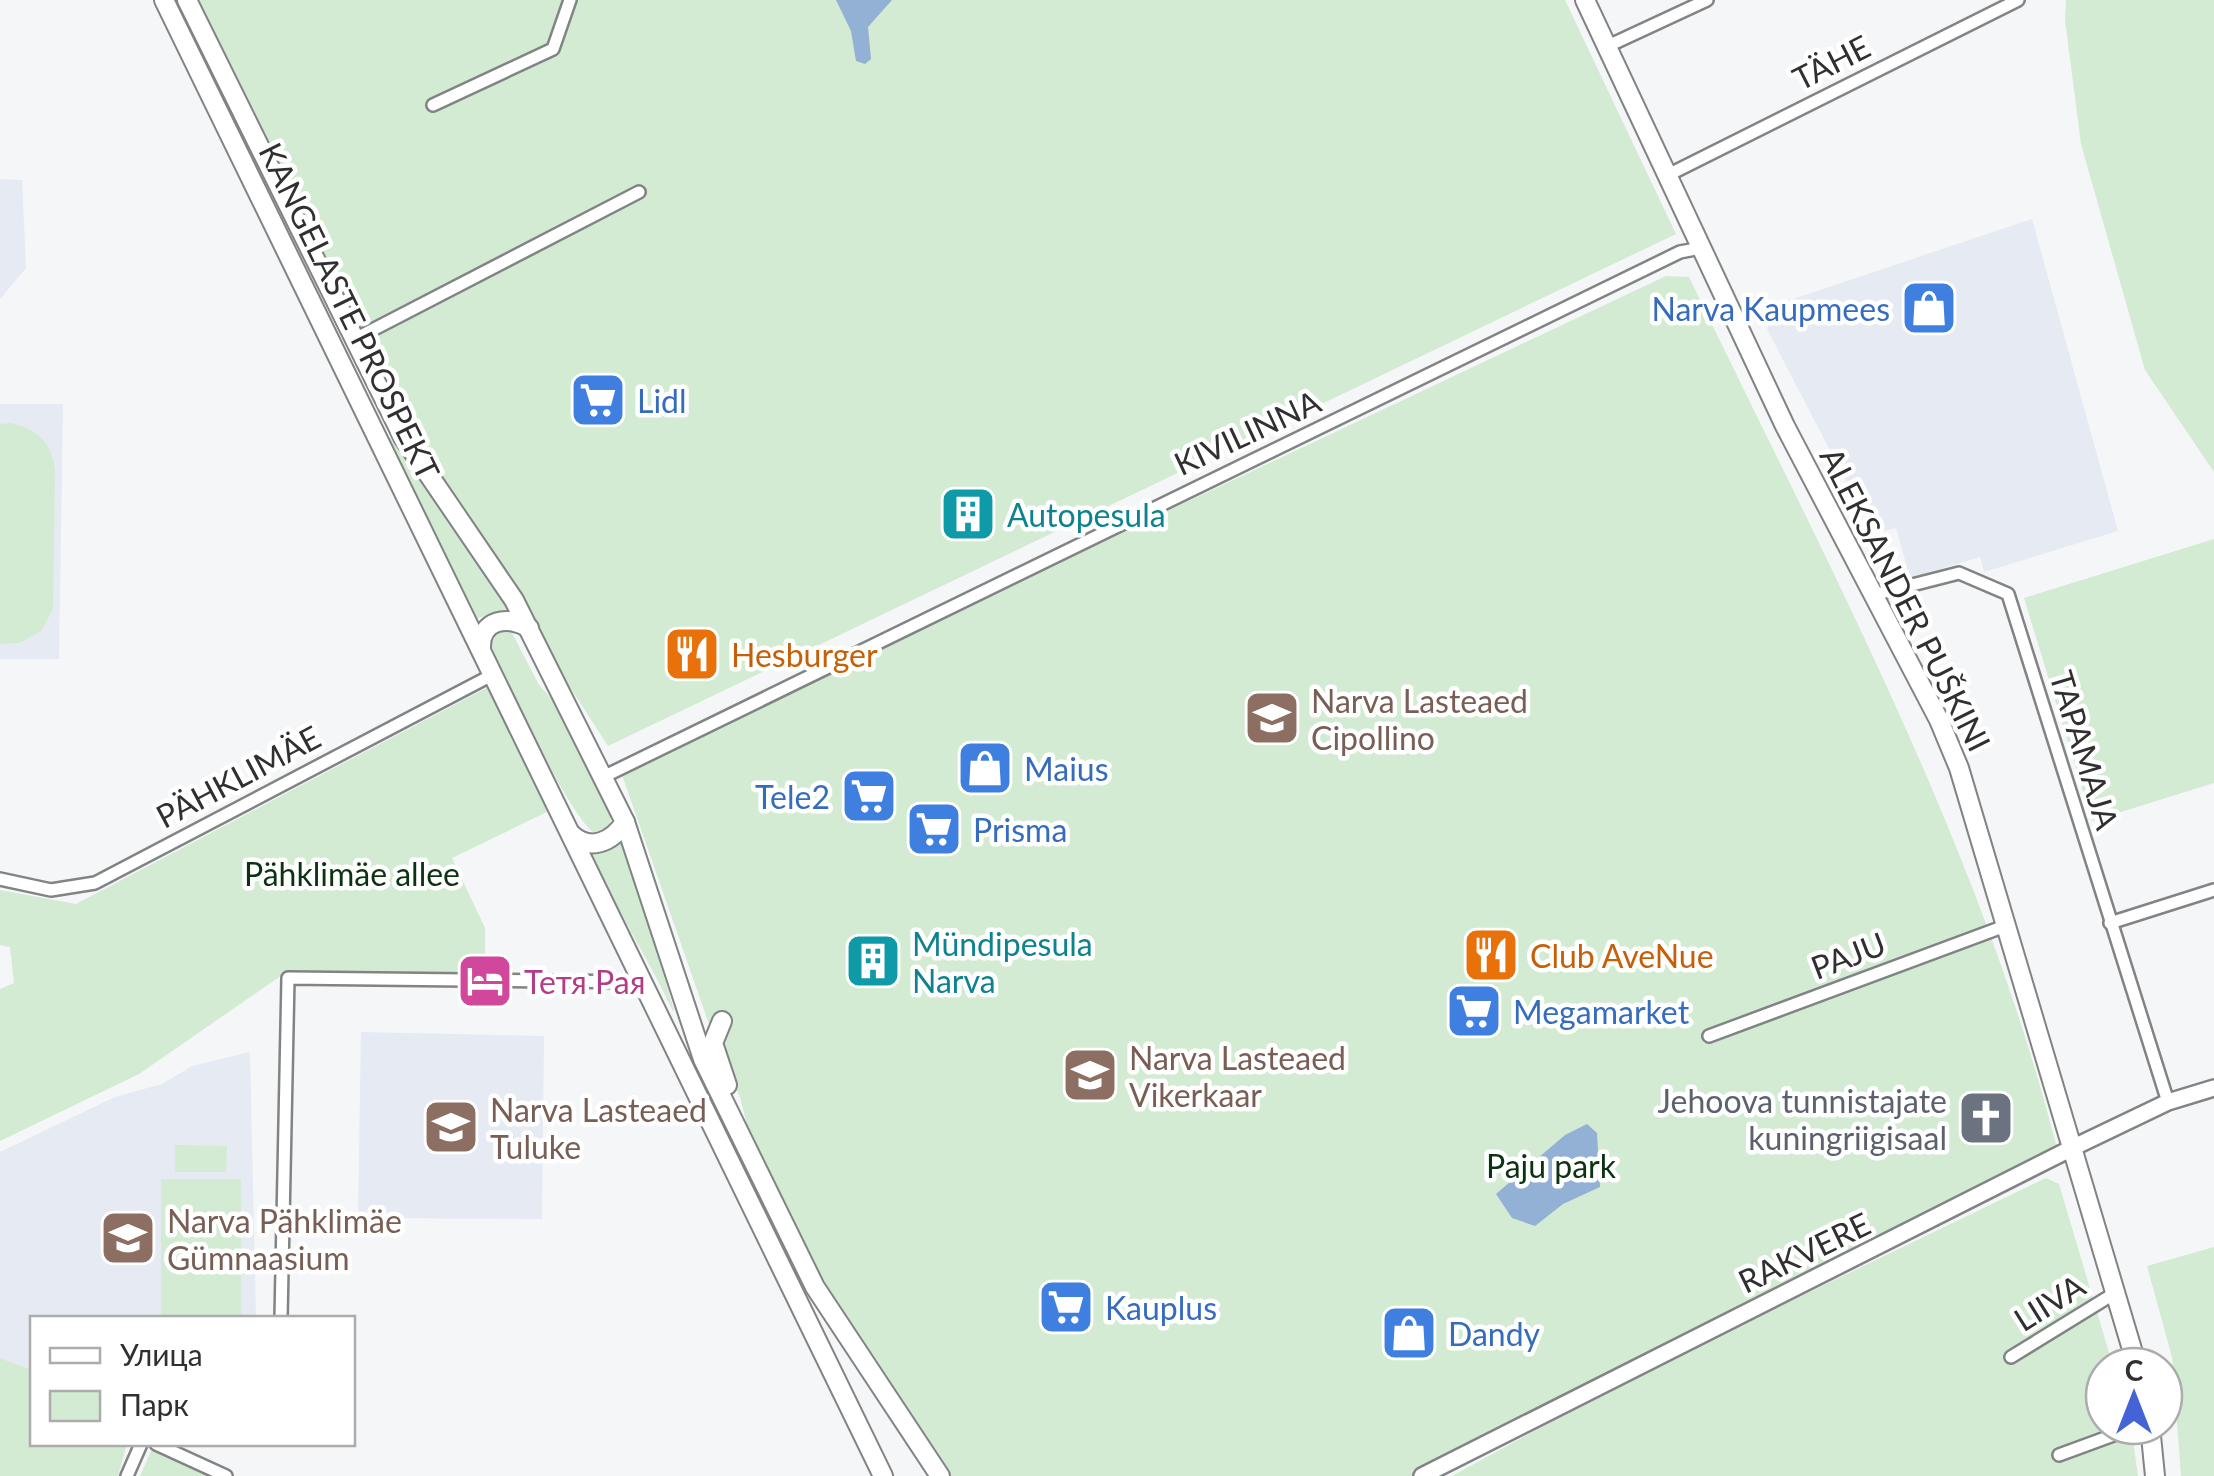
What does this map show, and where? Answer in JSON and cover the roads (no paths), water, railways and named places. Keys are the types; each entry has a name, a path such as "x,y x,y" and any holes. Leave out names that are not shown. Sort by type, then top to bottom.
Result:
{"main road":[{"name":"KANGELASTE PROSPEKT","path":"164,0 883,1476"},
{"name":"KANGELASTE PROSPEKT","path":"187,0 403,436 530,629 625,822 693,1031 742,1144 834,1320 940,1476"},
{"name":"ALEKSANDER PUŠKINI","path":"1585,0 1786,426 1939,720 1959,768 2131,1346"},
{"path":"481,648 483,634 495,622 512,620 530,629"},
{"path":"570,833 585,843 597,843 614,836 625,822"},
{"path":"722,1022 713,1043 742,1144"},
{"path":"670,1036 693,1031"},
{"path":"2152,1446 2155,1476"}],"street":[{"path":"434,105 553,48 570,0"},
{"path":"1608,46 1707,0"},
{"name":"TÄHE","path":"1670,174 1988,6 2018,0"},
{"path":"353,340 639,192"},
{"name":"KIVILINNA","path":"603,777 1680,252 1702,248"},
{"name":"TAPAMAJA","path":"1873,595 1959,573 2008,594 2168,1102"},
{"name":"PÄHKLIMÄE","path":"0,879 51,890 95,883 494,674"},
{"path":"2110,923 2214,890"},
{"name":"PAJU","path":"1710,1036 2005,926"},
{"path":"282,1316 288,978 643,982"},
{"name":"RAKVERE","path":"1422,1476 2072,1148 2168,1102 2214,1088"},
{"name":"LIIVA","path":"2011,1357 2116,1292"},
{"path":"127,1476 140,1446"},
{"path":"160,1446 226,1476"},
{"path":"2058,1456 2085,1446"}],"water":[{"path":"836,0 892,0 868,27 871,59 865,64 856,61 851,31"},
{"path":"1587,1124 1597,1133 1600,1187 1563,1204 1535,1226 1512,1218 1496,1194 1565,1135"}],"place":[{"name":"Narva Kaupmees","path":"1929,308"},
{"name":"Lidl","path":"598,400"},
{"name":"Autopesula","path":"968,514"},
{"name":"Hesburger","path":"692,654"},
{"name":"Narva Lasteaed Cipollino","path":"1272,718"},
{"name":"Maius","path":"985,768"},
{"name":"Tele2","path":"869,796"},
{"name":"Prisma","path":"934,829"},
{"name":"Club AveNue","path":"1491,955"},
{"name":"Mündipesula Narva","path":"873,961"},
{"name":"Тетя Рая","path":"485,981"},
{"name":"Megamarket","path":"1474,1011"},
{"name":"Narva Lasteaed Vikerkaar","path":"1090,1075"},
{"name":"Jehoova tunnistajate kuningriigisaal","path":"1986,1118"},
{"name":"Narva Lasteaed Tuluke","path":"451,1127"},
{"name":"Narva Pähklimäe Gümnaasium","path":"128,1238"},
{"name":"Kauplus","path":"1066,1307"},
{"name":"Dandy","path":"1409,1333"}],"park label":[{"name":"Pähklimäe allee","path":"352,873"},
{"name":"Paju park","path":"1551,1165"}]}
